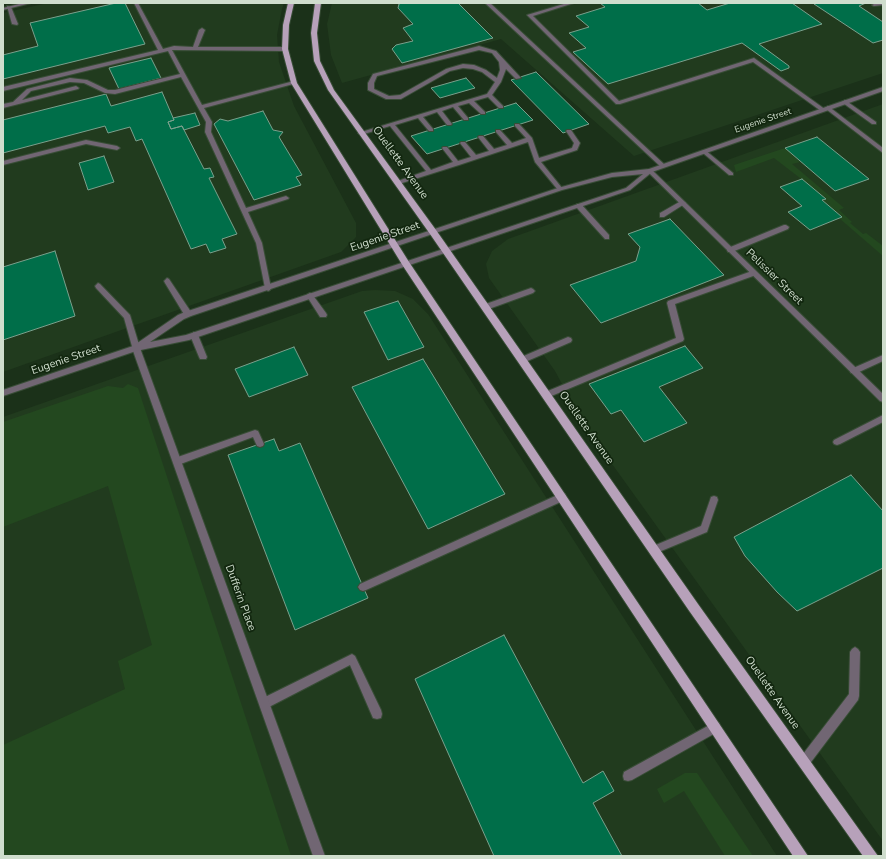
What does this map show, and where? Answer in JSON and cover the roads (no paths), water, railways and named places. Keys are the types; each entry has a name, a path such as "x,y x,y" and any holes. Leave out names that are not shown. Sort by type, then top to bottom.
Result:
{"main road":[{"path":"291,3 286,25 285,49 294,83 406,264 801,856"},
{"name":"Ouellette Avenue","path":"318,3 314,33 318,60 331,90 446,250 654,550 871,856"}],"street":[{"path":"3,9 29,3"},
{"path":"136,3 161,51"},
{"path":"487,3 663,166"},
{"path":"572,3 530,15 618,103 754,60 883,151"},
{"path":"874,5 883,4"},
{"path":"9,7 15,24"},
{"path":"196,48 202,30"},
{"path":"498,82 484,71 469,66 463,66 448,70 401,98 388,98 372,90 371,83 375,75 479,48 494,52 518,78"},
{"path":"169,49 209,122 208,132 259,243 268,288"},
{"path":"3,89 169,49 285,49"},
{"path":"464,52 469,66"},
{"path":"361,133 489,95 498,82 503,70 502,62"},
{"path":"14,104 29,90 70,80 84,81 107,92 116,92 182,75"},
{"path":"201,107 294,83"},
{"path":"3,106 76,88"},
{"name":"Eugenie Street","path":"136,348 181,317 188,314 560,189 612,175 650,171 883,89"},
{"path":"489,95 501,107"},
{"path":"470,100 483,113"},
{"path":"844,102 874,123"},
{"path":"454,105 466,118"},
{"path":"438,110 449,124"},
{"path":"419,116 431,130"},
{"path":"391,124 430,172"},
{"path":"517,125 530,139 537,161 560,189"},
{"path":"498,131 511,146"},
{"path":"537,161 575,149 576,143 569,131"},
{"path":"481,137 493,152"},
{"path":"397,183 530,139"},
{"path":"3,164 86,142 117,148"},
{"path":"463,143 476,158"},
{"path":"445,148 457,164"},
{"path":"705,152 731,174"},
{"name":"Eugenie Street","path":"3,393 136,348 194,335 579,206 628,189 650,171"},
{"name":"Pelissier Street","path":"650,171 883,399"},
{"path":"244,211 286,198"},
{"path":"662,215 682,203"},
{"path":"579,206 607,237"},
{"path":"730,250 786,227"},
{"path":"546,395 680,339 670,303 754,273"},
{"path":"168,280 188,314"},
{"name":"Dufferin Place","path":"98,286 127,317 136,348 178,461 319,856"},
{"path":"486,307 531,291"},
{"path":"310,296 323,315"},
{"path":"194,335 203,357"},
{"path":"522,360 568,340"},
{"path":"854,371 883,358"},
{"path":"837,442 883,418"},
{"path":"178,461 255,433 260,444"},
{"path":"363,587 562,497"},
{"path":"654,550 704,529 714,500"},
{"path":"804,762 854,696 855,652"},
{"path":"265,703 352,660 377,714"},
{"path":"628,776 715,727"}]}
